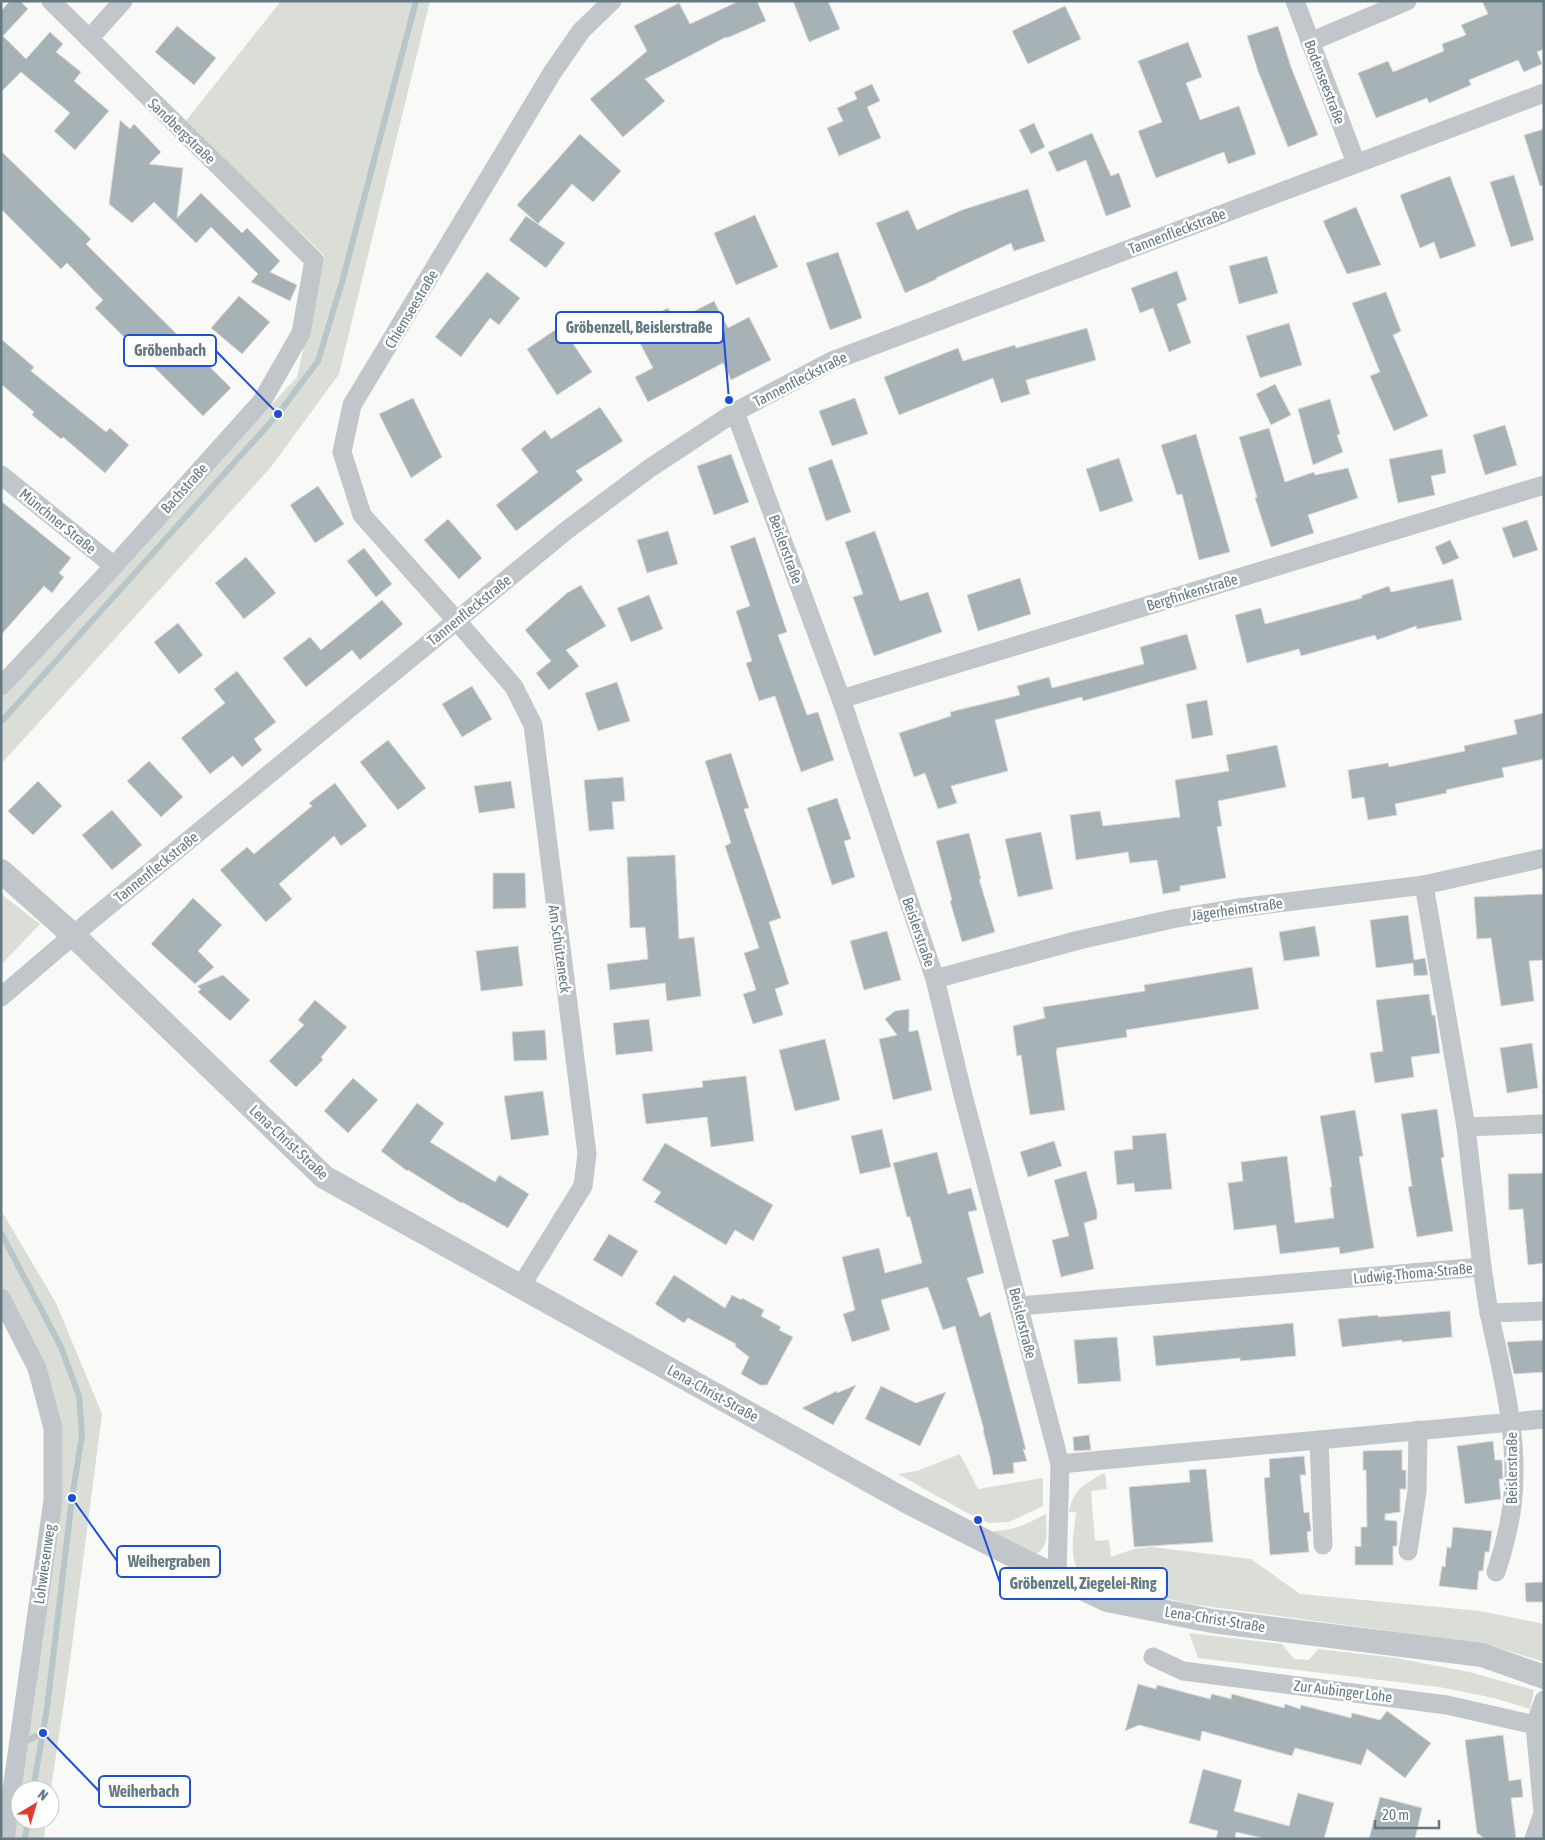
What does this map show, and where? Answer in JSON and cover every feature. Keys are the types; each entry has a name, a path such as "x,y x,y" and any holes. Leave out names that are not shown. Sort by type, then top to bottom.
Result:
{"street":[{"name":"Sandbergstraße","path":"51,1 314,260"},
{"path":"89,39 123,1"},
{"name":"Chiemseestraße","path":"456,620 362,515 342,452 352,405 552,74 581,31 612,1"},
{"name":"Bodenseestraße","path":"1295,1 1356,163"},
{"path":"1310,42 1407,1"},
{"name":"Tannenfleckstraße","path":"73,935 567,530 650,468 735,412 832,361 1544,93"},
{"name":"Bachstraße","path":"1,686 114,566 262,401 301,333 314,260"},
{"name":"Beislerstraße","path":"735,412 841,699 935,979 963,1095 1060,1464 1057,1575"},
{"name":"Münchner Straße","path":"1,475 114,566"},
{"name":"Bergfinkenstraße","path":"841,699 1544,485"},
{"name":"Am Schützeneck","path":"456,620 514,687 533,726 587,1154 583,1186 521,1286"},
{"name":"Jägerheimstraße","path":"935,979 1079,940 1172,919 1238,908 1424,885 1544,858"},
{"name":"Lena-Christ-Straße","path":"1,871 73,935 324,1177 901,1498 1018,1558 1107,1600 1212,1621 1482,1654 1544,1677"},
{"name":"Ludwig-Thoma-Straße","path":"1019,1306 1482,1267 1466,1128 1424,885"},
{"path":"1,997 73,935"},
{"path":"1466,1128 1544,1124"},
{"name":"Beislerstraße","path":"1482,1267 1489,1314 1511,1422 1514,1476 1508,1530 1496,1572"},
{"name":"Lohwiesenweg","path":"1,1298 38,1368 53,1428 52,1500 5,1839"},
{"path":"1489,1314 1544,1311"},
{"path":"1511,1422 1544,1419"},
{"name":"Beislerstraße","path":"1060,1464 1511,1422"},
{"path":"1408,1551 1416,1491 1418,1430"},
{"path":"1319,1440 1323,1545"},
{"name":"Zur Aubinger Lohe","path":"1153,1657 1183,1671 1447,1704 1535,1725"},
{"path":"1534,1839 1543,1813 1535,1725 1544,1700"}],"shaded area":[{"path":"281,1 430,1 339,374 271,467 1,764 1,697 297,377 324,255 185,122"},
{"path":"1,894 40,924 1,965"},
{"path":"1,1210 56,1303 102,1414 52,1780 22,1780 34,1703 61,1465 57,1407 46,1371 1,1292"},
{"path":"960,1454 978,1489 1043,1478 1043,1506 1009,1522 989,1523 967,1513 898,1474 917,1471"},
{"path":"1105,1473 1107,1489 1091,1491 1095,1541 1109,1540 1111,1557 1134,1549 1152,1547 1251,1559 1300,1594 1480,1611 1544,1624 1544,1662 1486,1644 1190,1604 1130,1590 1118,1583 1080,1574 1076,1567 1073,1552 1076,1512 1069,1512 1077,1492 1093,1479"},
{"path":"1046,1514 1047,1534 1045,1545 1031,1557 990,1539 994,1531 1021,1526"},
{"path":"1189,1633 1282,1644 1294,1659 1309,1660 1318,1649 1396,1658 1469,1672 1534,1690 1530,1709 1494,1698 1439,1687 1198,1658"},
{"path":"14,1830 45,1830 44,1839 13,1839"}],"building":[{"path":"10,1 20,1 28,9 3,36 26,59 50,32 63,44 56,52 81,72 74,81 109,111 75,150 54,131 70,113 21,72 1,92 1,11"},
{"path":"739,1 757,1 766,21 726,37 645,79 665,101 623,137 590,99 647,51 634,26 679,3 690,24"},
{"path":"793,1 828,1 840,29 809,42"},
{"path":"1482,1 1544,1 1544,49 1537,52 1542,64 1524,72 1518,60 1469,80 1471,85 1429,103 1427,98 1376,118 1358,73 1388,61 1393,72 1444,51 1442,44 1466,35 1461,25 1488,14"},
{"path":"1065,6 1081,39 1028,64 1012,31"},
{"path":"177,26 216,58 194,85 155,52"},
{"path":"1278,26 1291,67 1318,135 1288,147 1258,71 1247,36"},
{"path":"1188,42 1202,77 1186,83 1200,120 1239,106 1256,154 1228,164 1224,152 1156,178 1138,131 1162,122 1138,61"},
{"path":"872,84 880,101 867,107 881,138 839,156 827,128 843,121 837,108 857,99 854,92"},
{"path":"120,120 130,129 134,124 161,152 149,164 183,168 177,218 201,193 242,233 247,228 280,261 270,272 297,285 290,301 251,282 258,274 211,227 196,243 154,202 132,223 109,204"},
{"path":"1034,123 1045,147 1031,154 1019,130"},
{"path":"1544,129 1544,185 1540,186 1524,135"},
{"path":"1092,133 1111,176 1119,173 1131,207 1106,216 1086,160 1057,172 1048,152"},
{"path":"580,134 621,171 593,202 572,184 538,224 517,205"},
{"path":"1,151 91,239 86,244 231,388 203,416 95,308 103,300 67,263 61,269 1,209"},
{"path":"1514,175 1534,240 1511,247 1490,182"},
{"path":"1450,176 1476,246 1440,259 1434,242 1420,248 1400,195"},
{"path":"1028,189 1045,241 1014,251 1011,243 905,293 876,223 908,210 917,230 962,210"},
{"path":"1356,207 1381,265 1347,274 1323,221"},
{"path":"755,215 778,267 736,285 714,233"},
{"path":"526,216 565,243 546,268 509,240"},
{"path":"838,252 862,318 830,330 806,263"},
{"path":"1267,256 1278,293 1239,304 1229,266"},
{"path":"1177,271 1187,300 1177,304 1191,343 1169,352 1153,308 1140,313 1131,288"},
{"path":"487,272 520,298 499,325 490,318 461,357 435,337"},
{"path":"1386,292 1401,331 1393,335 1428,416 1394,431 1370,376 1380,372 1352,303"},
{"path":"239,296 270,322 242,354 211,328"},
{"path":"714,301 728,328 749,317 771,360 731,380 723,363 648,402 635,377 653,368 631,326 668,308 675,321"},
{"path":"1289,323 1302,365 1260,378 1246,336"},
{"path":"561,326 592,372 557,395 527,349"},
{"path":"1087,328 1096,360 1026,380 1030,394 1001,403 993,378 899,415 884,377 958,348 963,361 1015,345 1016,348"},
{"path":"1,339 34,367 31,371 106,432 110,428 129,445 105,473 63,437 61,439 32,415 34,412 1,384"},
{"path":"1275,384 1291,415 1271,425 1256,394"},
{"path":"413,398 442,457 411,478 379,414"},
{"path":"855,398 868,434 832,446 819,411"},
{"path":"1330,399 1340,434 1337,435 1343,452 1313,465 1298,409"},
{"path":"600,407 623,441 576,471 583,480 516,531 496,505 538,472 521,449 545,430 551,439"},
{"path":"1505,425 1517,465 1485,475 1473,435"},
{"path":"1269,428 1285,482 1314,472 1315,475 1348,468 1358,498 1308,515 1314,533 1271,547 1255,498 1257,497 1239,437"},
{"path":"1196,434 1230,552 1199,560 1182,494 1177,495 1161,445"},
{"path":"1442,449 1446,473 1431,476 1435,495 1398,503 1389,459"},
{"path":"731,454 749,502 714,515 697,466"},
{"path":"1119,458 1133,501 1100,512 1086,469"},
{"path":"832,459 851,512 826,521 808,468"},
{"path":"318,486 344,524 315,543 290,505"},
{"path":"1,501 71,558 59,573 64,577 52,593 44,586 1,635"},
{"path":"448,519 482,558 459,579 424,540"},
{"path":"1527,520 1538,550 1513,558 1502,528"},
{"path":"668,531 678,564 647,573 637,540"},
{"path":"875,531 900,601 928,592 942,632 874,656 853,597 863,594 845,542"},
{"path":"755,537 787,632 778,635 807,715 818,712 834,760 801,772 775,696 759,701 746,663 752,661 736,611 750,606 730,546"},
{"path":"1450,540 1459,558 1443,565 1435,547"},
{"path":"364,548 392,584 376,597 347,561"},
{"path":"246,557 276,593 244,619 215,583"},
{"path":"1020,578 1031,614 978,631 967,595"},
{"path":"1453,579 1462,620 1417,629 1416,626 1377,640 1375,635 1301,656 1299,649 1247,663 1235,615 1261,608 1265,624 1362,598 1361,596 1389,586 1391,592"},
{"path":"581,585 606,626 566,650 579,666 549,690 536,673 551,661 525,630 567,593"},
{"path":"649,595 663,629 631,642 617,608"},
{"path":"382,600 403,624 360,660 352,650 306,687 283,658 310,637 321,650"},
{"path":"178,623 203,655 179,674 154,642"},
{"path":"1187,634 1197,669 1083,701 1082,697 995,720 1008,771 951,786 957,803 938,809 925,773 914,777 899,733 951,716 950,712 1020,695 1017,686 1049,677 1052,688 1144,664 1140,647"},
{"path":"237,671 276,722 254,739 262,750 242,767 233,756 210,774 181,738 225,703 214,689"},
{"path":"617,682 630,721 598,731 585,693"},
{"path":"472,686 492,719 462,737 442,704"},
{"path":"1207,700 1213,735 1192,739 1186,704"},
{"path":"1544,713 1544,759 1502,768 1504,777 1446,790 1447,793 1395,804 1397,815 1368,820 1364,797 1352,799 1348,770 1388,763 1389,767 1465,751 1464,746 1517,734 1514,720"},
{"path":"388,740 426,788 398,810 360,762"},
{"path":"1277,745 1286,787 1218,801 1222,826 1217,827 1226,878 1180,886 1180,891 1163,894 1157,860 1130,863 1128,852 1076,860 1070,815 1100,811 1103,826 1180,817 1175,780 1229,771 1226,755"},
{"path":"731,753 749,808 744,809 781,918 769,922 789,984 775,989 783,1015 753,1024 743,994 756,990 744,953 759,948 725,846 731,843 705,761"},
{"path":"149,761 183,797 161,817 127,781"},
{"path":"623,777 625,801 612,802 614,829 589,831 584,780"},
{"path":"38,781 62,806 33,835 8,811"},
{"path":"511,781 515,808 479,813 474,786"},
{"path":"335,783 367,826 341,846 334,836 279,884 292,899 266,922 220,870 247,847 254,854 312,806 309,803"},
{"path":"837,798 851,839 844,841 855,877 832,885 807,808"},
{"path":"112,810 142,845 112,870 82,835"},
{"path":"1041,832 1053,889 1018,897 1005,839"},
{"path":"969,833 981,879 979,879 995,932 962,942 936,841"},
{"path":"675,855 679,939 694,937 701,996 667,1001 665,983 610,990 607,964 648,959 645,927 630,928 627,857"},
{"path":"493,873 525,873 526,908 493,909"},
{"path":"1544,894 1544,960 1529,961 1534,1001 1501,1006 1491,938 1477,939 1474,897"},
{"path":"193,898 222,925 198,951 214,967 195,984 151,944"},
{"path":"1408,915 1414,960 1425,958 1428,975 1414,976 1413,963 1376,968 1370,920"},
{"path":"1315,926 1320,956 1284,961 1279,932"},
{"path":"887,931 901,980 864,990 850,941"},
{"path":"518,946 523,986 481,991 476,951"},
{"path":"1252,967 1259,1009 1126,1030 1127,1037 1057,1048 1065,1110 1030,1115 1021,1055 1017,1056 1013,1026 1045,1018 1043,1007 1145,991 1144,985"},
{"path":"223,975 250,1000 230,1021 198,992 201,989 197,986"},
{"path":"1429,994 1432,1015 1435,1015 1440,1053 1411,1057 1414,1077 1375,1083 1370,1053 1383,1051 1376,1000"},
{"path":"315,1000 347,1027 321,1057 323,1060 296,1087 269,1061 304,1025 298,1020"},
{"path":"909,1009 909,1032 918,1030 932,1090 893,1100 879,1039 897,1035 885,1019 895,1011"},
{"path":"649,1019 653,1051 616,1055 613,1023"},
{"path":"545,1030 547,1060 514,1061 512,1032"},
{"path":"825,1039 840,1100 795,1111 779,1050"},
{"path":"1532,1043 1538,1088 1507,1093 1500,1048"},
{"path":"746,1076 754,1141 711,1147 707,1117 646,1124 642,1094 703,1087 702,1081"},
{"path":"353,1078 378,1100 348,1133 324,1111"},
{"path":"543,1091 549,1135 511,1140 504,1096"},
{"path":"417,1103 444,1123 430,1142 495,1182 499,1175 529,1194 508,1228 407,1171 381,1151"},
{"path":"1437,1109 1444,1157 1441,1158 1453,1231 1417,1237 1408,1187 1412,1186 1401,1114"},
{"path":"1355,1110 1363,1156 1359,1157 1374,1248 1340,1254 1339,1247 1280,1254 1276,1225 1234,1230 1228,1183 1243,1181 1241,1162 1287,1156 1295,1223 1334,1218 1330,1187 1332,1187 1320,1116"},
{"path":"882,1129 891,1167 860,1174 851,1136"},
{"path":"1166,1133 1172,1189 1135,1192 1134,1183 1117,1185 1114,1151 1133,1149 1132,1136"},
{"path":"1054,1141 1062,1166 1028,1177 1020,1152"},
{"path":"665,1143 773,1205 753,1241 735,1230 726,1245 654,1202 661,1192 642,1180"},
{"path":"937,1152 948,1194 971,1188 977,1210 968,1212 984,1273 967,1278 980,1317 990,1312 1026,1450 1023,1449 1027,1461 1013,1463 1014,1473 993,1475 984,1430 955,1326 943,1330 928,1287 881,1300 890,1330 852,1342 843,1314 855,1310 842,1257 879,1248 885,1273 922,1263 910,1217 907,1217 893,1163"},
{"path":"1086,1171 1097,1212 1097,1219 1084,1223 1094,1269 1061,1277 1052,1240 1069,1236 1054,1180"},
{"path":"1544,1173 1544,1263 1528,1265 1523,1209 1509,1210 1508,1174"},
{"path":"609,1234 638,1251 622,1277 593,1260"},
{"path":"674,1275 725,1308 732,1295 741,1300 742,1298 764,1310 761,1316 781,1327 779,1330 793,1337 767,1385 760,1385 741,1374 749,1357 735,1346 736,1344 688,1318 684,1323 655,1304"},
{"path":"1450,1311 1452,1337 1402,1342 1402,1340 1342,1347 1338,1319"},
{"path":"1293,1323 1296,1356 1240,1361 1240,1358 1156,1366 1153,1336"},
{"path":"1117,1337 1121,1381 1078,1384 1074,1340"},
{"path":"1544,1340 1544,1372 1514,1374 1507,1342"},
{"path":"856,1385 833,1425 802,1408 837,1391 837,1393"},
{"path":"881,1386 916,1403 946,1392 920,1446 865,1419"},
{"path":"1089,1435 1091,1450 1074,1451 1073,1437"},
{"path":"1493,1441 1495,1460 1502,1460 1503,1479 1499,1479 1501,1499 1465,1504 1457,1446"},
{"path":"1402,1450 1402,1470 1406,1470 1406,1489 1400,1489 1400,1512 1385,1514 1385,1520 1397,1521 1397,1546 1393,1546 1393,1565 1355,1565 1355,1546 1361,1547 1361,1527 1367,1527 1366,1470 1363,1470 1363,1451"},
{"path":"1304,1456 1306,1475 1300,1475 1304,1513 1309,1512 1311,1531 1307,1532 1309,1552 1270,1555 1264,1478 1270,1477 1269,1459"},
{"path":"1206,1469 1213,1542 1134,1547 1129,1487 1190,1482 1189,1470"},
{"path":"1453,1527 1492,1531 1489,1552 1485,1552 1483,1571 1479,1571 1477,1590 1439,1586 1442,1566 1445,1567 1447,1547 1451,1548"},
{"path":"1544,1582 1544,1602 1526,1602 1525,1583"},
{"path":"1138,1684 1156,1689 1157,1685 1210,1699 1212,1694 1231,1699 1232,1694 1284,1708 1285,1704 1300,1709 1301,1705 1351,1718 1352,1713 1380,1720 1387,1711 1431,1743 1405,1778 1367,1749 1361,1765 1295,1748 1292,1756 1202,1731 1200,1741 1139,1725 1125,1731"},
{"path":"1503,1735 1509,1781 1521,1779 1523,1797 1511,1798 1516,1839 1485,1839 1477,1833 1465,1740"},
{"path":"1203,1769 1242,1780 1234,1811 1289,1826 1298,1793 1334,1803 1324,1839 1267,1839 1236,1832 1235,1839 1216,1839 1218,1831 1189,1823"},
{"path":"1380,1797 1422,1808 1415,1839 1369,1839"}],"waterway":[{"path":"1,722 278,414 318,361 342,282 416,1"},
{"path":"1,1233 61,1347 79,1396 82,1435 72,1498 47,1708 35,1780"},
{"path":"26,1741 43,1733"},
{"path":"25,1839 26,1830"}],"place":[{"name":"Gröbenzell, Beislerstraße","path":"729,400"},
{"name":"Gröbenbach","path":"278,414"},
{"name":"Weihergraben","path":"72,1498"},
{"name":"Gröbenzell, Ziegelei-Ring","path":"978,1520"},
{"name":"Weiherbach","path":"43,1733"}]}
